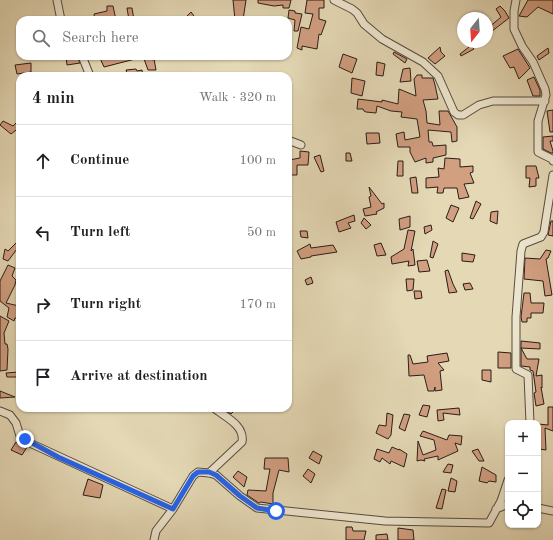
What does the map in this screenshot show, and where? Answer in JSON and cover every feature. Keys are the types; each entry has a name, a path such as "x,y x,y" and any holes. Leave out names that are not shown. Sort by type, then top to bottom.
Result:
{"street":[{"path":"57,0 60,16"},
{"path":"334,0 352,9 357,13 364,24 382,39 423,62 438,76 454,112 458,116 463,115 479,105 493,101 545,101"},
{"path":"516,0 514,11 514,29 522,46 533,62 545,89 546,95 538,121 538,152 552,159 553,161"},
{"path":"84,60 88,72"},
{"path":"292,141 301,144"},
{"path":"530,420 528,375 516,369 516,317 521,251 523,244 541,237 544,232 553,175"},
{"path":"0,411 10,415 16,423 20,436 32,444 173,509"},
{"path":"209,472 242,442 243,436 240,428 219,412"},
{"path":"154,540 156,531 173,509 193,476 198,472 209,472 216,475 240,496 257,508 386,521 486,524 491,521 505,487"},
{"path":"496,509 505,505"},
{"path":"541,509 553,511"}],"building":[{"path":"233,0 246,0 244,16 235,16"},
{"path":"258,0 291,0 289,8 283,8 283,5 274,6 258,3"},
{"path":"307,0 324,0 324,8 319,8 319,19 326,21 321,35 319,34 317,49 302,46 302,50 297,48 301,27 309,29 313,14 305,13"},
{"path":"528,0 553,0 553,14 538,7 527,17 519,16"},
{"path":"107,6 113,6 115,16 94,16 94,14 107,11"},
{"path":"500,6 509,18 493,30 493,24 501,17 496,9"},
{"path":"127,8 132,8 133,16 128,16"},
{"path":"289,10 302,14 298,31 294,31 295,20 292,19 292,16 288,16"},
{"path":"191,12 194,16 187,16"},
{"path":"440,47 441,52 445,56 435,64 428,58"},
{"path":"468,48 474,49 461,56 460,54"},
{"path":"548,48 549,53 539,60 537,56"},
{"path":"518,49 530,68 519,79 514,67 510,68 503,56"},
{"path":"394,52 407,59 405,63 393,54"},
{"path":"343,54 357,59 352,73 339,67"},
{"path":"66,60 79,60 80,63 67,65"},
{"path":"101,60 131,60 104,67"},
{"path":"144,60 154,60 156,70 148,70"},
{"path":"377,62 385,64 383,76 376,75"},
{"path":"31,63 31,72 17,72 15,65"},
{"path":"410,68 411,81 400,82 403,69"},
{"path":"136,69 137,71 142,70 142,72 127,72 126,70"},
{"path":"417,75 422,75 422,78 433,78 438,99 423,100 427,123 440,125 439,111 448,111 457,127 457,141 452,142 451,132 428,130 429,142 432,142 433,146 446,145 446,155 433,158 433,162 426,163 426,158 415,162 410,152 410,147 398,147 396,134 404,132 405,140 420,137 417,119 401,117 402,112 391,111 377,106 376,113 366,112 363,109 357,109 358,99 382,102 382,100 398,104 399,89 416,96 414,79"},
{"path":"534,77 540,90 540,96 533,96 527,80"},
{"path":"352,78 365,81 362,96 351,93"},
{"path":"553,110 553,132 550,132 547,111"},
{"path":"3,121 13,126 16,123 16,130 11,134 0,125"},
{"path":"366,133 379,133 380,143 367,144"},
{"path":"553,136 553,141 550,141 553,151 553,153 551,153 543,149 543,137"},
{"path":"300,151 309,152 308,165 297,165 297,175 292,175 292,159 300,158"},
{"path":"346,153 350,153 352,161 346,161"},
{"path":"320,155 324,171 321,172 314,157"},
{"path":"445,158 460,159 460,167 473,166 473,172 470,173 474,183 464,184 469,197 459,199 457,188 444,188 443,193 437,193 438,187 426,188 426,178 439,177 438,168 444,169"},
{"path":"398,161 403,161 403,176 397,176"},
{"path":"526,166 536,166 539,178 536,178 536,186 529,187 530,178 526,178"},
{"path":"416,177 418,193 412,193 410,178"},
{"path":"369,187 382,204 384,203 384,208 376,212 377,214 365,216 363,209 371,207"},
{"path":"476,201 481,204 473,219 470,218"},
{"path":"451,205 459,208 453,222 446,218"},
{"path":"498,211 497,224 490,221 491,212"},
{"path":"354,215 355,221 348,223 351,228 339,232 336,222"},
{"path":"410,216 410,227 400,230 399,219"},
{"path":"364,218 371,225 366,229 361,223"},
{"path":"551,221 553,221 553,236 548,235"},
{"path":"431,225 432,230 425,234 424,227"},
{"path":"408,230 415,231 411,251 413,249 415,265 408,266 409,261 392,264 391,257 404,249"},
{"path":"300,231 307,231 308,238 301,237"},
{"path":"433,241 438,244 433,258 430,257"},
{"path":"16,243 16,250 8,261 3,259 5,249 8,251"},
{"path":"381,243 386,255 377,256 374,245"},
{"path":"310,244 311,248 333,245 337,252 301,259 297,251"},
{"path":"546,250 551,251 546,259 552,295 545,296 543,281 524,279 525,258 540,259"},
{"path":"462,253 475,255 473,262 462,261"},
{"path":"427,260 430,271 419,272 417,261"},
{"path":"8,265 15,268 12,276 16,280 15,285 6,303 16,305 16,318 14,321 7,317 9,308 0,301 0,281"},
{"path":"448,270 457,292 449,293 445,271"},
{"path":"311,277 313,283 307,285 305,280"},
{"path":"406,279 414,279 413,290 407,291"},
{"path":"470,283 473,289 465,290 463,284"},
{"path":"414,291 421,291 422,298 415,299"},
{"path":"524,293 530,293 531,303 544,303 543,313 531,313 531,318 527,318 527,322 522,322 521,317"},
{"path":"0,316 9,321 4,333 5,344 7,344 8,349 7,370 0,371"},
{"path":"521,341 540,343 540,349 521,348"},
{"path":"521,348 527,359 539,359 536,376 542,375 542,388 541,387 544,404 536,406 533,371 530,370 530,367 521,366"},
{"path":"498,352 511,353 511,368 498,368"},
{"path":"447,353 449,361 438,363 444,370 440,371 442,390 435,391 435,387 434,391 428,391 424,375 409,376 408,355 410,355 413,364 428,362 427,356"},
{"path":"482,370 491,370 491,382 482,380"},
{"path":"16,372 16,377 7,377 6,373"},
{"path":"0,391 15,397 0,398"},
{"path":"423,405 430,406 427,417 419,415"},
{"path":"548,407 553,407 553,431 545,428 546,450 541,449 541,424 548,425"},
{"path":"459,408 460,415 443,413 444,420 438,421 437,410"},
{"path":"387,413 393,415 391,435 388,439 376,433 379,425 386,426"},
{"path":"404,414 410,415 405,431 399,428"},
{"path":"423,431 447,440 449,435 462,436 461,445 455,443 458,451 438,460 438,456 424,459 425,461 417,461 418,441 423,455 436,450 434,440 420,436"},
{"path":"16,442 27,447 22,455 11,450"},
{"path":"392,447 407,454 404,467 391,461 390,464 382,458 380,462 374,459 377,449 389,453"},
{"path":"478,449 484,461 479,461 472,451"},
{"path":"313,451 322,456 319,464 309,458"},
{"path":"265,458 288,458 289,472 279,470 273,493 273,504 259,503 247,495 248,490 266,491 270,469 264,469"},
{"path":"448,464 453,465 451,473 443,472"},
{"path":"482,467 496,475 496,482 489,481 487,483 479,481"},
{"path":"308,469 315,474 311,483 303,476"},
{"path":"238,471 247,477 244,487 233,477"},
{"path":"451,478 457,481 455,492 448,491"},
{"path":"88,479 103,485 100,498 83,495"},
{"path":"442,489 446,490 442,509 436,508"},
{"path":"346,527 352,527 353,531 366,531 364,540 346,540"},
{"path":"398,528 413,530 414,540 398,540"},
{"path":"387,534 388,540 376,540 376,535"}],"route":[{"path":"25,439 58,457 173,509 193,476 198,472 209,472 216,475 240,496 257,508 276,511"}]}
